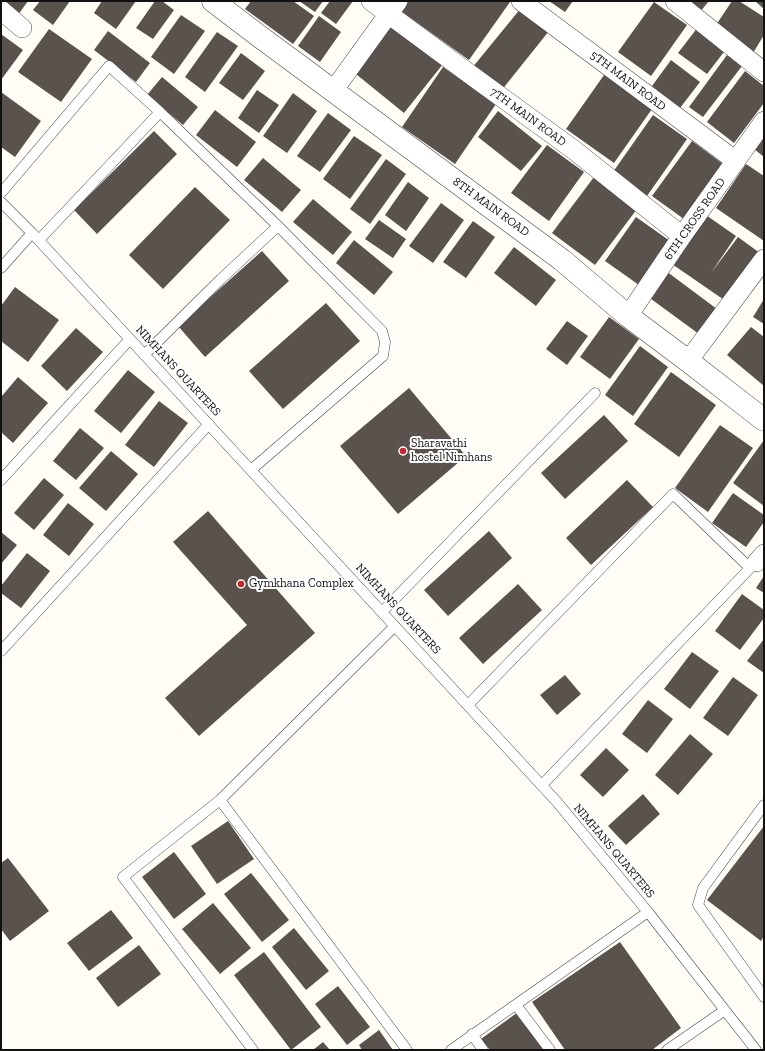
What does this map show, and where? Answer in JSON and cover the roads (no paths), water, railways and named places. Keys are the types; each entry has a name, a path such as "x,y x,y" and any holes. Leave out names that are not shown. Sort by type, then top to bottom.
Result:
{"street":[{"name":"8TH MAIN ROAD","path":"213,1 562,260 628,316 763,417"},
{"name":"7TH MAIN ROAD","path":"371,1 393,8 471,75 574,150 682,236"},
{"name":"5TH MAIN ROAD","path":"521,1 736,161"},
{"path":"675,1 764,72"},
{"path":"333,91 393,8"},
{"path":"1,10 22,28"},
{"name":"6TH CROSS ROAD","path":"628,316 682,236 764,122"},
{"path":"688,361 764,259"}],"lane":[{"path":"1,193 109,66 160,112 278,226 382,332 385,342 383,356 251,470"},
{"path":"1,268 35,237 160,112"},
{"name":"NIMHANS QUARTERS","path":"1,202 209,424 542,785 648,912 756,1050"},
{"path":"144,355 278,226"},
{"path":"1,480 130,339"},
{"path":"382,612 595,393"},
{"path":"1,651 209,424"},
{"path":"468,705 673,494 757,561 542,785"},
{"path":"253,1050 123,877 220,800 395,626"},
{"path":"220,800 407,1050"},
{"path":"764,805 703,888 698,905 764,996"},
{"path":"451,1050 648,912"},
{"path":"516,1005 550,1050"},
{"path":"667,1050 725,1010"},
{"path":"472,1034 483,1050"}],"place":[{"name":"Sharavathi hostel Nimhans","path":"403,451"},
{"name":"Gymkhana Complex","path":"241,584"}]}
